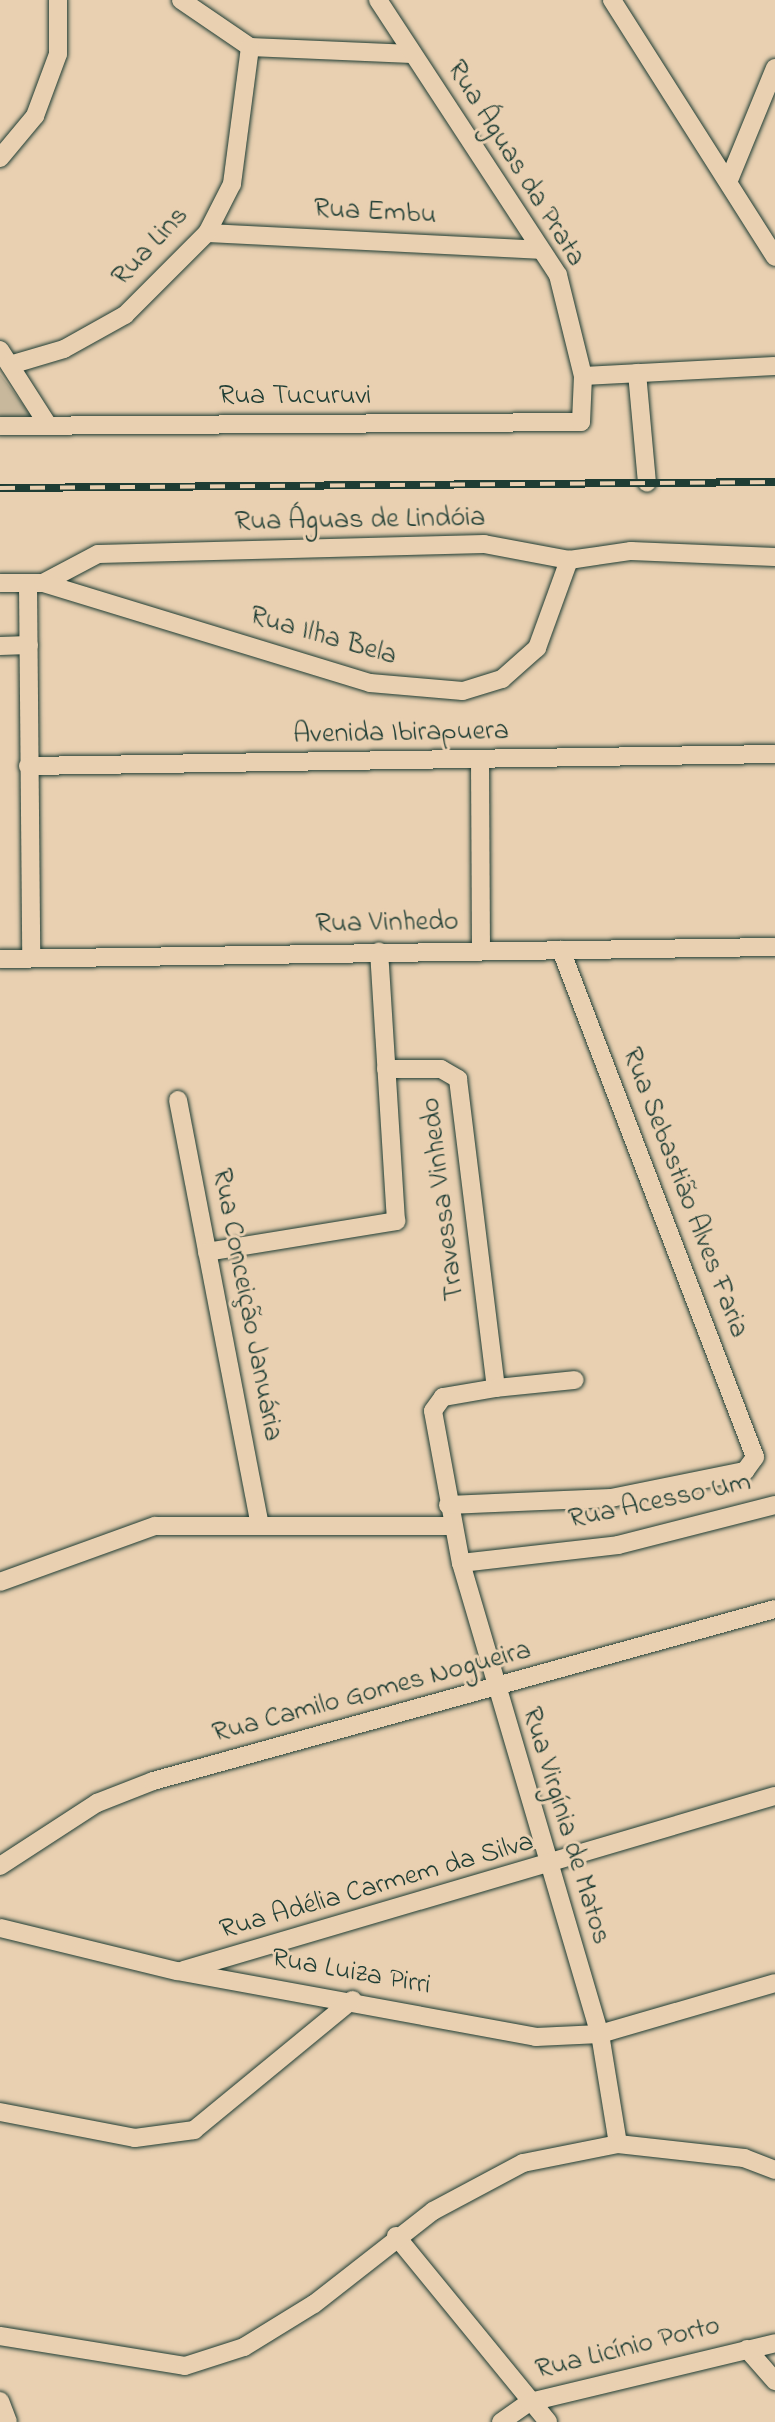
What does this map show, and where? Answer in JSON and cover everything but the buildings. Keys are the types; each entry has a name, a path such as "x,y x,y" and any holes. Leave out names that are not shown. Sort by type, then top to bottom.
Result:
{"street":[{"path":"0,158 35,116 58,54 58,0"},
{"path":"181,0 250,47 412,54"},
{"name":"Rua Águas da Prata","path":"378,0 558,275 583,376 586,415"},
{"path":"612,0 775,257"},
{"name":"Rua Lins","path":"5,358 64,349 125,315 207,233 232,184 250,47"},
{"path":"729,180 775,68"},
{"name":"Rua Embu","path":"207,233 540,250"},
{"path":"5,358 48,425"},
{"path":"583,376 775,366"},
{"path":"637,373 647,483"},
{"name":"Rua Tucuruvi","path":"0,426 575,424 586,415"},
{"name":"Rua Águas de Lindóia","path":"0,583 36,583 98,554 484,544 569,560 631,551 775,557"},
{"name":"Rua Ilha Bela","path":"36,583 370,683 463,691 502,679 537,648 569,560"},
{"path":"31,958 29,645 36,583"},
{"path":"0,646 29,645"},
{"name":"Avenida Ibirapuera","path":"28,766 775,754"},
{"path":"480,761 481,950"},
{"name":"Rua Vinhedo","path":"0,959 775,947"},
{"name":"Rua Sebastião Alves Faria","path":"448,1505 611,1498 745,1471 755,1457 561,950"},
{"path":"207,1252 398,1217 379,952"},
{"name":"Travessa Vinhedo","path":"386,1069 441,1069 458,1079 496,1388"},
{"name":"Rua Conceição Januária","path":"178,1100 259,1521"},
{"path":"0,1582 155,1526 259,1521 451,1526 435,1404 496,1388 575,1380"},
{"name":"Rua Acesso Um","path":"461,1563 618,1545 775,1505"},
{"name":"Rua Virgínia de Matos","path":"451,1526 493,1691 551,1867 600,2034 618,2144"},
{"name":"Rua Camilo Gomes Nogueira","path":"0,1866 97,1803 153,1781 493,1691 775,1609"},
{"name":"Rua Adélia Carmem da Silva","path":"177,1971 551,1867 775,1796"},
{"name":"Rua Luiza Pirri","path":"0,1928 177,1971 352,2000 536,2037 600,2034 775,1983"},
{"path":"0,2112 135,2138 194,2130 352,2000"},
{"path":"0,2336 185,2366 244,2347 314,2304 396,2236 523,2163 618,2144 744,2158 775,2170"},
{"path":"396,2236 548,2422"},
{"name":"Rua Licínio Porto","path":"501,2422 530,2402 775,2343"},
{"path":"747,2349 775,2381"},
{"path":"0,2401 8,2422"}],"shaded area":[{"path":"0,374 34,419 0,418"}],"railway":[{"path":"0,488 775,482"}]}
